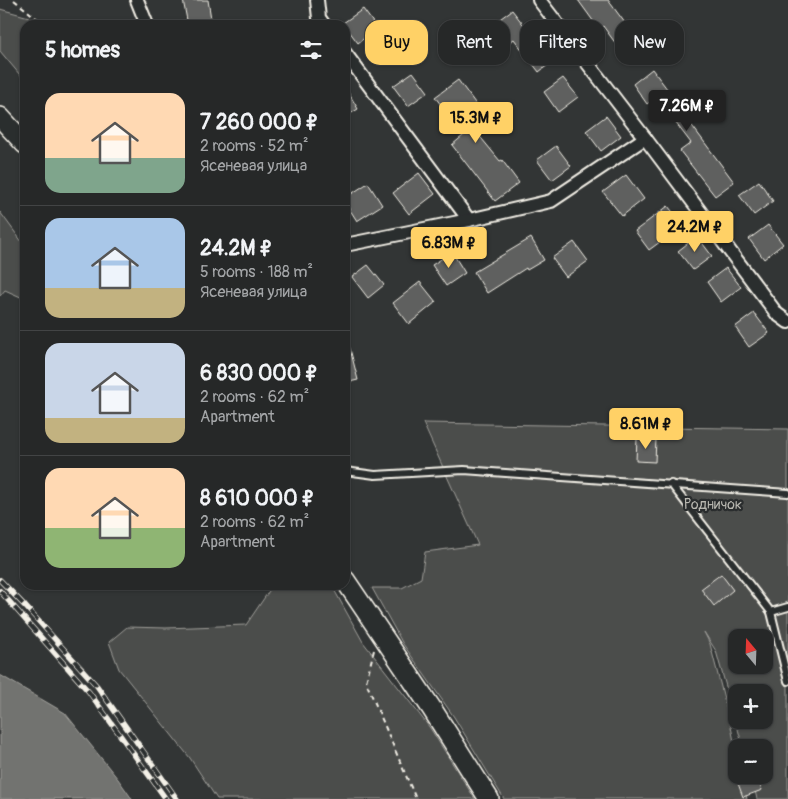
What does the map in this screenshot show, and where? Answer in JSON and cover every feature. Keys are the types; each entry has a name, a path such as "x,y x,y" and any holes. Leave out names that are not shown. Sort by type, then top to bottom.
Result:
{"main road":[{"path":"0,117 20,139"},
{"path":"350,588 432,709 489,799"}],"street":[{"path":"137,0 145,20"},
{"path":"317,0 320,20"},
{"path":"538,0 646,138 777,314 788,322"},
{"path":"350,60 469,220"},
{"path":"350,244 551,201 646,138"}],"lane":[{"path":"350,472 375,475 464,470 788,492"},
{"path":"671,484 771,612 788,681"},
{"path":"771,612 788,607"}],"path":[{"path":"14,0 40,20"},
{"path":"379,632 366,682 416,799"}],"green space":[{"path":"0,9 29,17 32,20 20,20 20,75 0,51"},
{"path":"0,212 20,239 20,297 5,290 0,296"},
{"name":"Родничок","path":"423,423 788,429 788,799 757,799 753,784 773,784 773,739 741,739 738,729 773,729 773,684 728,684 728,694 716,651 704,632 710,644 728,714 728,729 731,729 734,739 728,739 728,784 744,784 747,799 504,799 454,717 403,644 372,588 402,588 421,578 425,552 478,545"},
{"path":"270,590 334,590 363,642 430,728 475,799 217,799 190,758 119,669 109,642 127,627 166,628 246,625"}],"shaded area":[{"path":"0,675 65,713 132,799 0,799"}],"building":[{"path":"183,0 208,0 211,20 187,20"},
{"path":"578,0 608,0 623,20 615,20 615,42 605,29 605,20 592,20"},
{"path":"363,9 371,20 365,20 365,37 358,43 350,32 350,20 347,20"},
{"path":"512,10 520,20 520,47 514,39 510,42 510,20 498,20"},
{"path":"534,65 548,65 539,72"},
{"path":"652,69 677,102 686,96 700,116 690,123 734,182 715,196 680,151 691,143 656,97 647,104 633,84"},
{"path":"413,72 428,92 408,106 393,86"},
{"path":"563,78 578,97 558,112 544,92"},
{"path":"458,80 478,107 464,117 500,161 502,160 519,183 495,201 452,145 464,135 435,97"},
{"path":"350,95 358,109 350,114"},
{"path":"606,116 621,136 601,151 586,131"},
{"path":"556,146 571,166 552,180 537,160"},
{"path":"419,173 435,194 409,214 393,193"},
{"path":"626,175 644,199 622,216 603,192"},
{"path":"759,181 773,201 754,215 739,195"},
{"path":"368,183 382,205 357,221 350,210 350,195"},
{"path":"668,206 683,225 649,250 635,231"},
{"path":"768,225 783,244 764,259 749,239"},
{"path":"697,236 712,256 693,270 678,251"},
{"path":"531,238 544,260 527,270 526,268 487,293 474,272"},
{"path":"574,242 588,261 566,277 552,258"},
{"path":"452,252 465,273 446,286 432,265"},
{"path":"368,265 384,285 368,298 352,277"},
{"path":"726,268 741,287 721,302 707,282"},
{"path":"420,282 436,302 409,324 393,303"},
{"path":"754,313 769,333 749,347 735,327"},
{"path":"350,349 358,380 350,382"},
{"path":"637,438 656,439 655,462 636,461"},
{"path":"721,574 733,590 714,606 701,589"},
{"path":"738,784 760,784 762,790 743,797"}],"railway":[{"path":"0,580 97,686 177,799"},
{"path":"0,591 89,692 166,799"}]}
